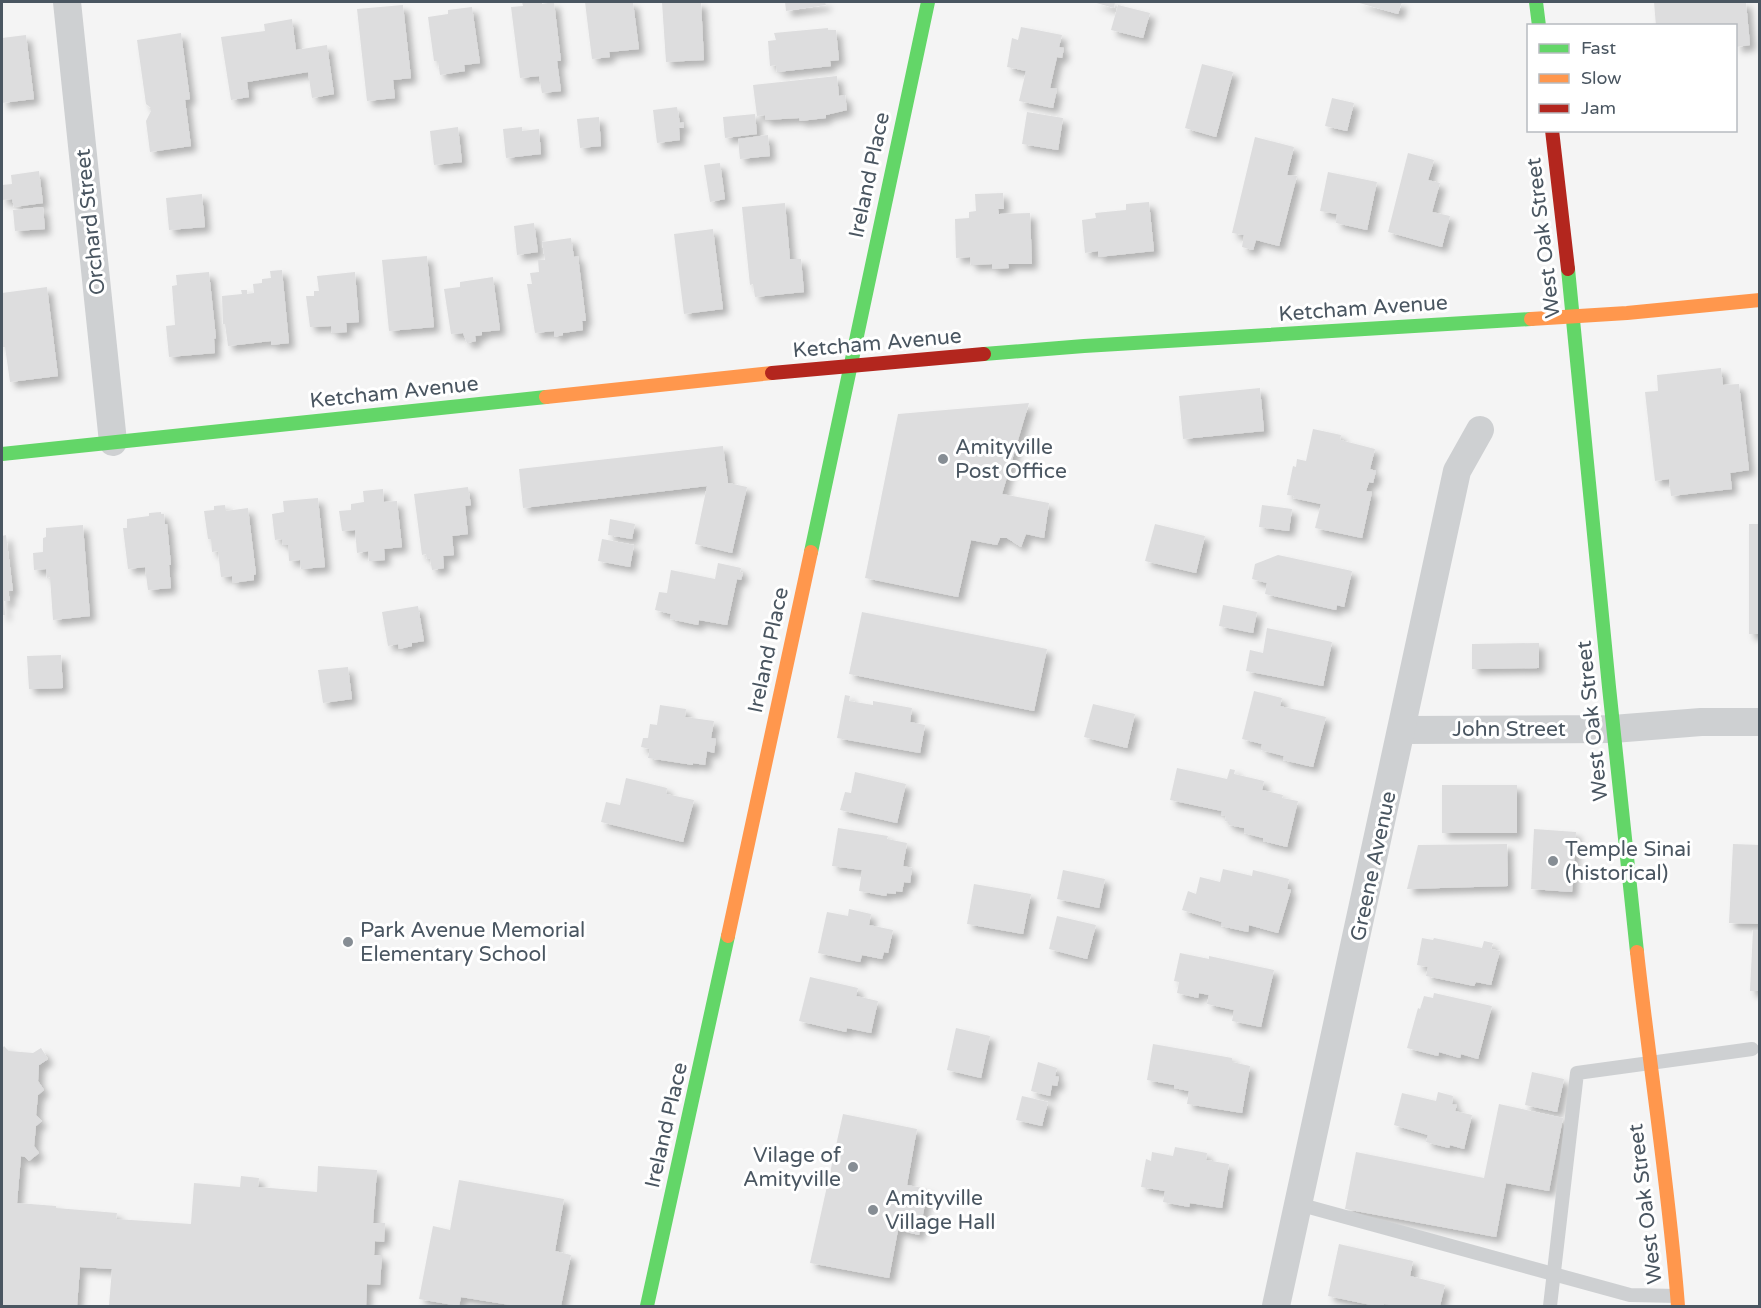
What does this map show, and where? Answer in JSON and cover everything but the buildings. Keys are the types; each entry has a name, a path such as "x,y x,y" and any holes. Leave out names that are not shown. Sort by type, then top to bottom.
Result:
{"street":[{"name":"Orchard Street","path":"67,2 113,442"},
{"name":"Ireland Place","path":"647,1306 928,2"},
{"path":"1536,2 1539,24"},
{"name":"West Oak Street","path":"1552,132 1574,316 1613,729 1649,1062 1673,1242 1677,1301"},
{"name":"Ketcham Avenue","path":"2,454 850,365 1084,346 1574,316 1760,300"},
{"name":"Greene Avenue","path":"1276,1306 1403,730 1457,471 1480,430"},
{"name":"John Street","path":"1403,730 1613,729 1701,722 1760,722"}],"lane":[{"path":"1550,1306 1577,1073 1752,1049"},
{"path":"1298,1204 1630,1295 1677,1301"}],"traffic: fast":[{"path":"811,552 928,2"},
{"path":"1536,2 1539,24"},
{"path":"1568,269 1637,952"},
{"path":"984,354 1531,319"},
{"path":"2,454 546,397"},
{"path":"647,1306 728,936"}],"traffic: slow":[{"path":"1531,319 1627,313 1760,300"},
{"path":"546,397 772,373"},
{"path":"728,936 811,552"},
{"path":"1637,952 1670,1218 1678,1306"}],"traffic: jam":[{"path":"1552,132 1568,269"},
{"path":"772,373 984,354"}],"place":[{"name":"Amityville Post Office","path":"943,459"},
{"name":"Temple Sinai (historical)","path":"1553,861"},
{"name":"Park Avenue Memorial Elementary School","path":"348,942"},
{"name":"Vilage of Amityville","path":"853,1167"},
{"name":"Amityville Village Hall","path":"873,1210"}]}
